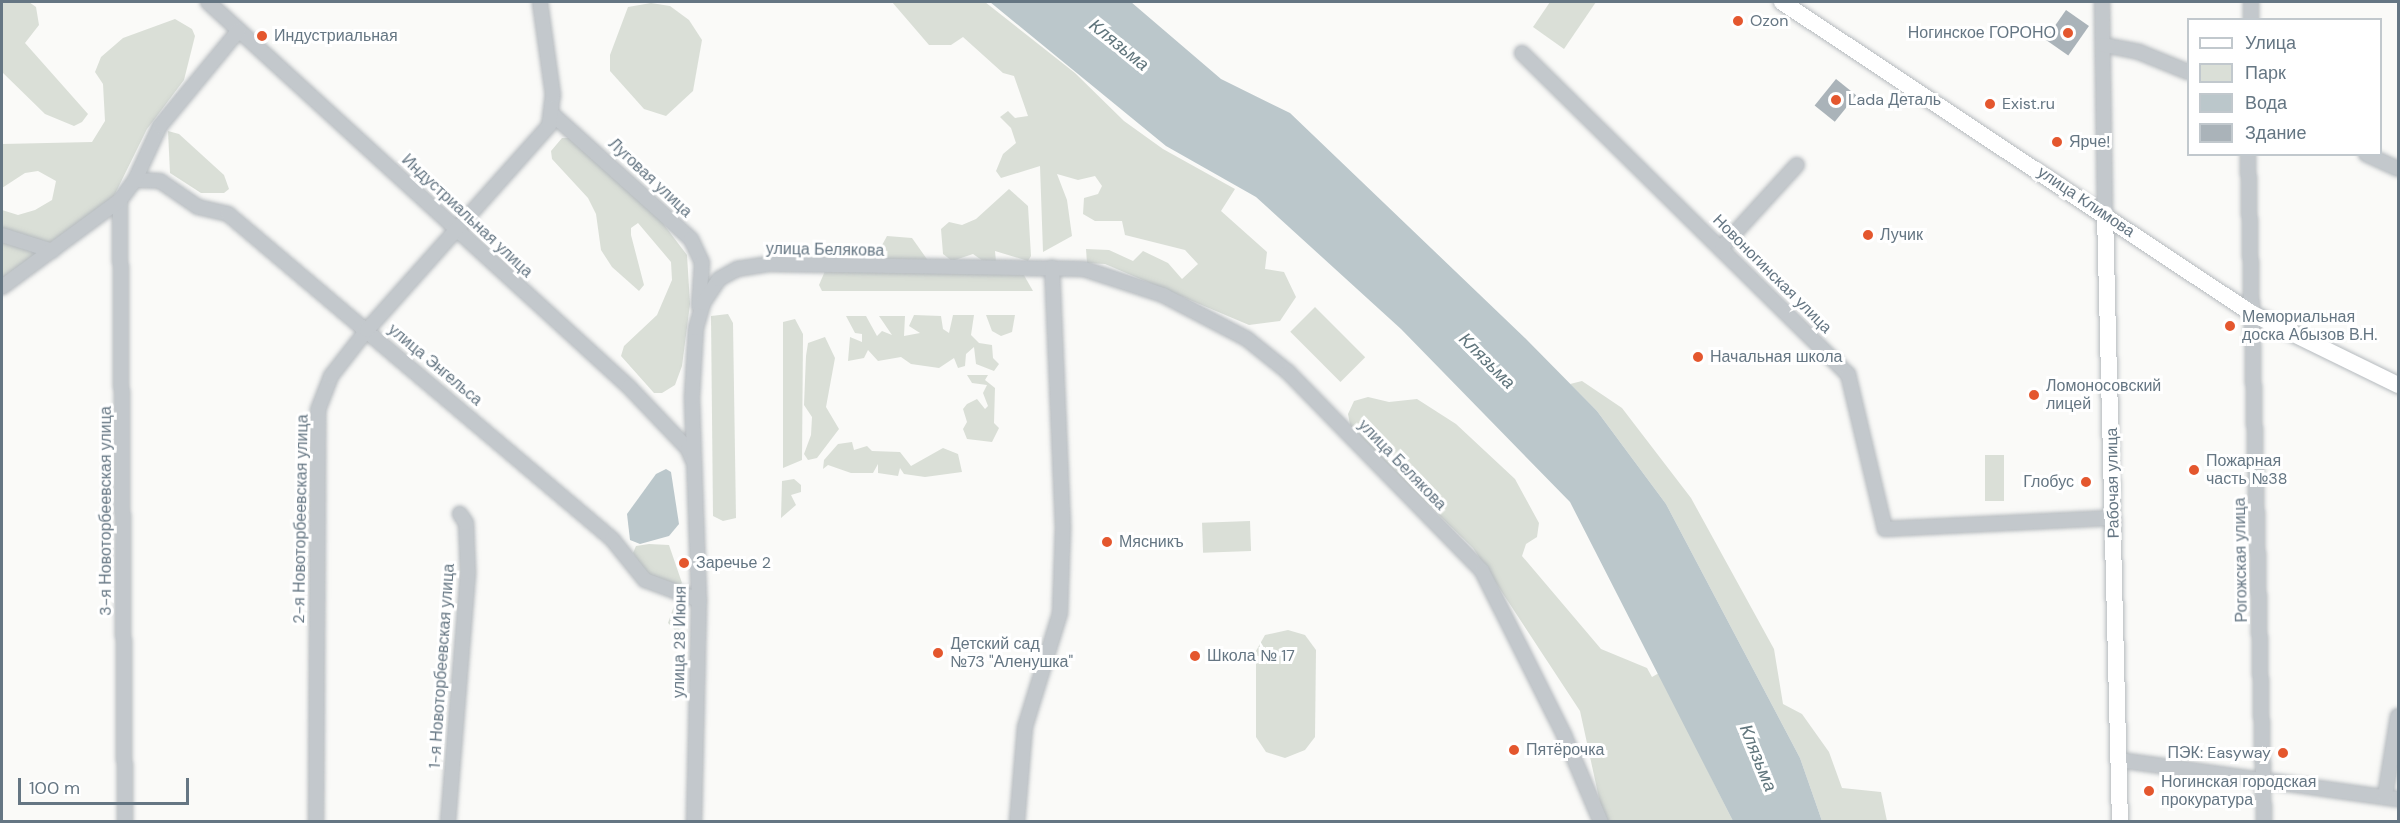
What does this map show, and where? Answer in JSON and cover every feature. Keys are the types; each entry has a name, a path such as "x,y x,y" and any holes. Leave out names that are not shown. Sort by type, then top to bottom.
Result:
{"main road":[{"name":"улица Климова","path":"1782,2 2105,214 2251,313 2398,385"},
{"name":"Рабочая улица","path":"2105,214 2120,822"}],"street":[{"name":"Индустриальная улица","path":"207,2 660,417 688,449 693,464"},
{"path":"455,228 541,140 551,113 540,2"},
{"name":"Рабочая улица","path":"2102,2 2105,214"},
{"path":"2251,2 2251,18"},
{"path":"2,287 120,200 135,180 160,126 239,30"},
{"path":"2104,45 2139,52 2187,72"},
{"name":"Новоногинская улица","path":"1522,53 1722,247 1848,374 1885,529 2114,518"},
{"name":"Луговая улица","path":"551,113 691,239 702,263 698,317"},
{"name":"Рогожская улица","path":"2248,156 2264,822"},
{"path":"2370,156 2398,169"},
{"path":"1722,247 1797,165"},
{"name":"улица Энгельса","path":"135,180 159,181 198,207 228,214 612,539 645,580 699,600"},
{"name":"3-я Новоторбеевская улица","path":"120,200 125,822"},
{"name":"2-я Новоторбеевская улица","path":"316,822 318,410 331,376 367,330 455,228"},
{"path":"2,235 53,251"},
{"name":"улица Белякова","path":"693,464 698,317 719,279 746,267 1052,267 1104,273 1185,304 1230,327 1288,372 1490,583 1598,806 1601,822"},
{"path":"1017,822 1029,713 1056,630 1061,579 1052,267"},
{"name":"улица 28 Июня","path":"693,464 699,600 694,822"},
{"name":"1-я Новоторбеевская улица","path":"448,822 468,572 466,523 460,514"},
{"path":"2119,760 2263,776 2392,797 2398,716"}],"green space":[{"path":"2,2 29,2 36,7 39,25 25,43 88,114 82,122 74,126 45,114 2,72"},
{"path":"892,2 985,2 1075,73 1124,121 1163,149 1235,189 1221,211 1267,252 1265,269 1284,272 1296,297 1280,321 1249,325 1105,264 1087,263 1086,249 1109,250 1133,261 1143,251 1168,263 1182,279 1198,264 1185,250 1125,235 1122,221 1095,221 1083,214 1084,198 1098,194 1102,186 1095,176 1078,180 1057,174 1067,200 1072,236 1043,252 1040,166 1001,178 996,171 1003,154 1016,143 1011,128 1000,117 1008,111 1015,118 1028,116 1014,76 1003,73 963,37 951,45 929,45"},
{"path":"1550,2 1596,2 1564,49 1533,27"},
{"path":"651,3 670,6 689,20 702,40 693,91 666,116 644,109 610,71 610,55 628,7"},
{"path":"175,19 192,29 195,36 184,80 147,129 113,198 47,246 2,231 2,210 18,215 35,210 52,200 56,181 38,171 25,173 2,188 2,144 92,142 105,121 103,84 95,72 101,57 123,38"},
{"path":"168,131 179,134 224,175 229,189 224,193 201,193 170,173"},
{"path":"562,138 573,138 649,205 687,255 690,304 682,366 675,385 662,393 654,393 621,356 624,346 657,315 672,280 671,262 638,223 631,228 631,235 644,285 639,291 612,267 601,250 596,214 588,198 552,159 551,151"},
{"path":"1009,189 1028,206 1031,256 1028,261 995,251 996,262 983,261 973,254 952,261 943,254 941,229 949,222 962,225 976,219"},
{"path":"887,236 912,238 929,262 875,258"},
{"path":"2,239 40,254 2,282"},
{"path":"1021,270 1033,291 822,291 819,285 825,271"},
{"path":"1315,307 1365,357 1340,382 1290,332"},
{"path":"728,314 733,323 736,518 723,521 713,516 711,316"},
{"path":"914,315 941,316 943,329 949,333 953,315 974,315 971,335 979,343 992,345 993,358 999,364 994,371 976,364 974,347 966,354 965,366 958,368 954,358 939,368 911,364 901,357 878,361 868,350 864,358 848,361 850,337 862,342 862,334 855,333 846,316 866,316 877,336 882,331 892,335 879,316 905,316 904,336 920,333 909,326"},
{"path":"986,315 1015,315 1012,332 1001,336 992,331"},
{"path":"795,319 803,334 802,460 783,468 783,322"},
{"path":"825,337 835,358 826,407 839,429 817,458 808,460 804,454 811,435 812,417 804,405 806,356 808,343"},
{"path":"967,375 988,375 985,380 995,388 994,423 999,428 992,442 967,439 963,429 967,422 963,409 967,404 977,399 985,409 988,406 983,393 987,385 972,383"},
{"path":"1582,381 1622,408 1691,498 1774,649 1783,704 1802,714 1829,752 1842,788 1881,792 1887,821 1822,821 1800,758 1666,504 1597,411 1570,384"},
{"path":"1368,397 1389,402 1417,399 1456,424 1515,479 1539,523 1537,537 1526,544 1522,556 1601,649 1647,668 1652,677 1659,673 1733,821 1604,821 1580,711 1473,548 1351,430 1348,414 1354,401"},
{"path":"852,442 854,450 867,446 872,451 900,452 911,466 943,448 958,454 962,472 925,477 904,474 900,468 898,476 878,473 878,464 873,473 851,473 828,465 823,469 824,460 838,444"},
{"path":"1985,455 2004,455 2004,501 1985,501"},
{"path":"794,479 801,485 801,492 791,495 796,505 781,518 782,481"},
{"path":"1250,521 1251,551 1203,553 1202,523"},
{"path":"669,545 682,583 677,587 653,579 642,567 633,553 636,546"},
{"path":"674,606 683,620 680,635 668,623"},
{"path":"1288,630 1305,635 1316,650 1315,737 1305,750 1285,758 1266,752 1256,737 1256,651 1265,635"}],"water":[{"name":"Клязьма","path":"990,2 1131,2 1221,79 1290,113 1526,339 1597,411 1666,504 1800,758 1822,821 1733,821 1570,502 1401,329 1256,197 1166,146"},
{"path":"666,469 671,472 679,524 669,536 640,544 630,540 627,514 656,474"}],"building":[{"name":"Ногинское ГОРОНО","path":"2066,10 2089,26 2068,56 2045,39"},
{"name":"Lada Деталь","path":"1836,79 1856,95 1835,122 1815,105"}],"place":[{"name":"Ozon","path":"1738,21"},
{"name":"Ногинское ГОРОНО","path":"2068,33"},
{"name":"Индустриальная","path":"262,36"},
{"name":"Lada Деталь","path":"1836,100"},
{"name":"Exist.ru","path":"1990,104"},
{"name":"Ярче!","path":"2057,142"},
{"name":"Лучик","path":"1868,235"},
{"name":"Мемориальная доска Абызов В.Н.","path":"2230,326"},
{"name":"Начальная школа","path":"1698,357"},
{"name":"Ломоносовский лицей","path":"2034,395"},
{"name":"Пожарная часть №38","path":"2194,470"},
{"name":"Глобус","path":"2086,482"},
{"name":"Мясникъ","path":"1107,542"},
{"name":"Заречье 2","path":"684,563"},
{"name":"Детский сад №73 \"Аленушка\"","path":"938,653"},
{"name":"Школа № 17","path":"1195,656"},
{"name":"Пятёрочка","path":"1514,750"},
{"name":"ПЭК: Easyway","path":"2283,753"},
{"name":"Ногинская городская прокуратура","path":"2149,791"}]}
